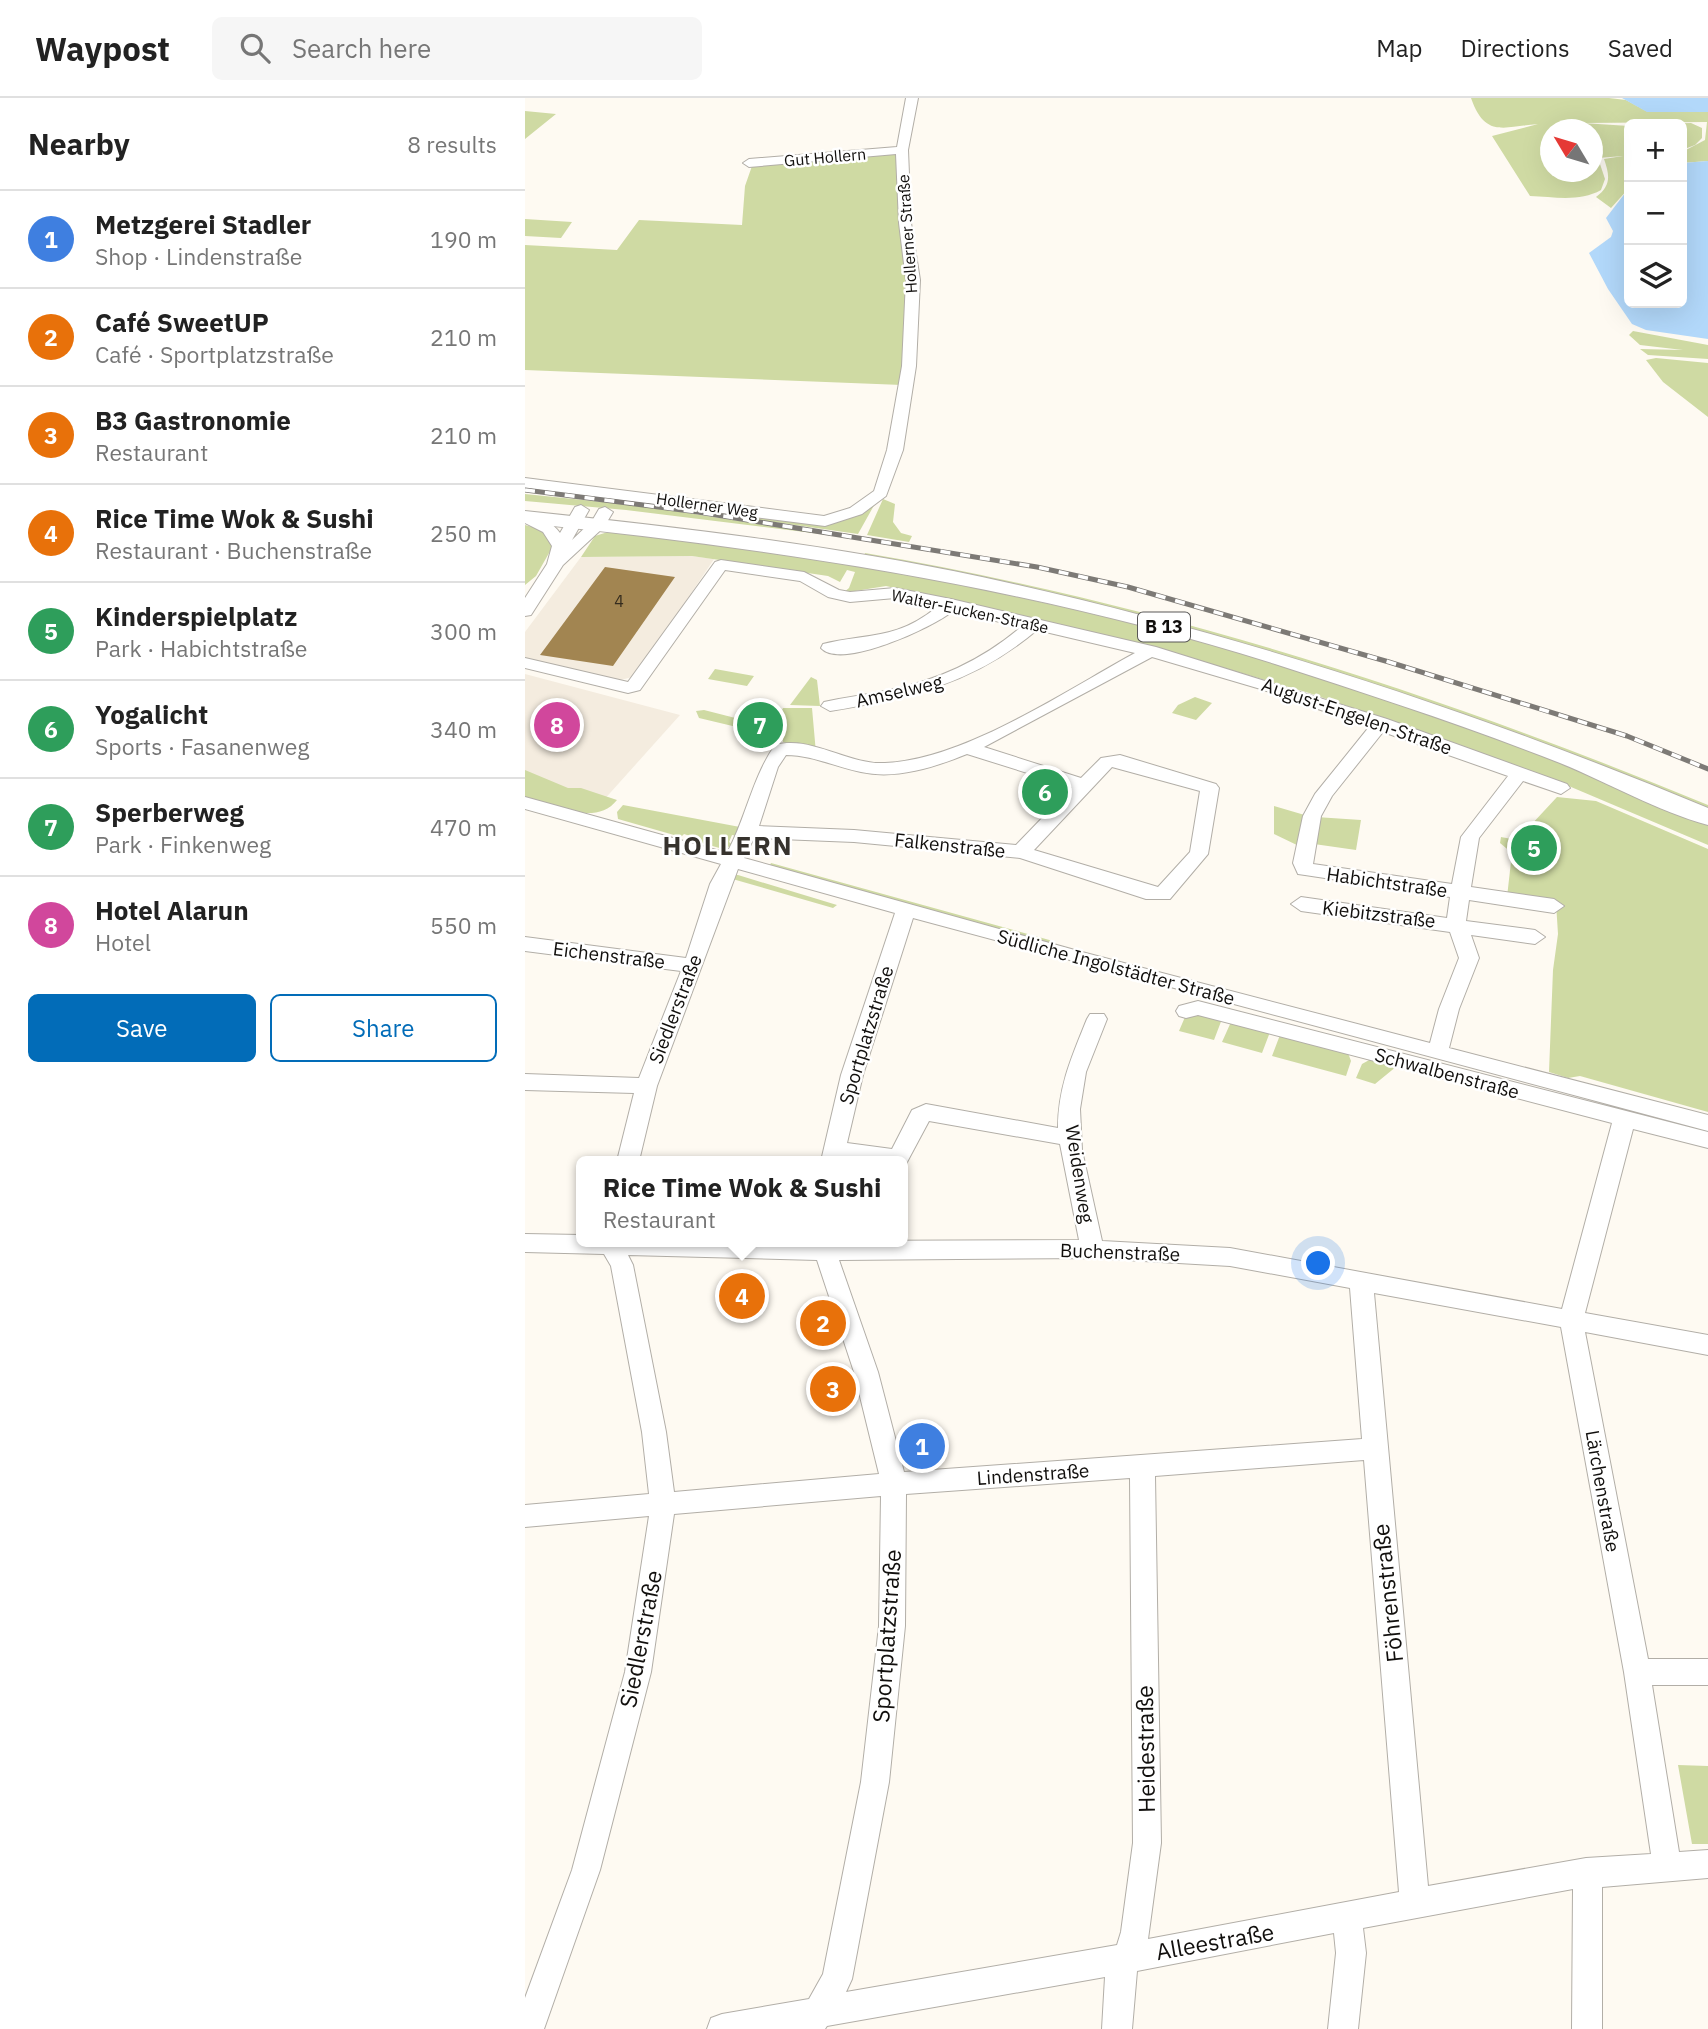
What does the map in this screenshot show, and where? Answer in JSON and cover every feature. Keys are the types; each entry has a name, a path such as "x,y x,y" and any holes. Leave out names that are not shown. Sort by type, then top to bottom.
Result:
{"main road":[{"name":"B 13","path":"526,513 725,526 920,558 1172,614 1398,682 1583,748 1708,799"},
{"name":"B 13","path":"601,518 844,557 966,580 1134,619 1289,663 1472,724 1708,817"}],"street":[{"name":"Hollerner Straße","path":"881,493 895,450 909,366 913,280 905,223 902,150 912,98"},
{"name":"Gut Hollern","path":"749,163 902,150"},
{"name":"Hollerner Weg","path":"525,483 825,521 856,511 881,493"},
{"name":"B 13","path":"526,513 549,529 560,546"},
{"path":"555,564 560,546 578,516"},
{"path":"525,611 555,564 601,518"},
{"name":"Walter-Eucken-Straße","path":"525,663 628,688 634,686 721,565 804,578 834,594 849,597 895,593 951,604 1150,651"},
{"path":"829,648 866,645 894,638 931,623 951,604"},
{"name":"Amselweg","path":"830,706 935,686 986,663 1034,624"},
{"path":"965,747 1001,731 1150,651"},
{"name":"August-Engelen-Straße","path":"1150,651 1270,685 1562,788"},
{"name":"Habichtstraße","path":"1381,723 1324,794 1312,816 1302,865 1310,871 1554,906"},
{"path":"965,747 1084,785 1021,852"},
{"name":"Siedlerstraße","path":"629,1156 646,1086 693,966 720,884 748,832 769,767 781,750 882,769 917,764 965,747"},
{"name":"Falkenstraße","path":"748,832 862,837 1021,852 1146,892 1163,894 1171,889 1199,854 1210,788 1113,761 1107,762 1084,785"},
{"name":"Kiebitzstraße","path":"1438,1051 1448,1009 1469,958 1458,926 1470,837 1520,772"},
{"name":"Südliche Ingolstädter Straße","path":"525,803 906,911 1708,1123"},
{"name":"Kiebitzstraße","path":"1301,904 1535,937"},
{"name":"Sportplatzstraße","path":"832,1155 856,1062 906,911"},
{"name":"Eichenstraße","path":"525,944 693,966"},
{"name":"Schwalbenstraße","path":"1186,1011 1198,1008 1708,1140"},
{"name":"Weidenweg","path":"1092,1249 1070,1138 1071,1091 1097,1019"},
{"path":"525,1082 646,1086"},
{"path":"899,1156 920,1116 926,1112 1070,1138"},
{"name":"Lärchenstraße","path":"1624,1120 1571,1320 1637,1672 1667,1866"},
{"path":"832,1155 854,1156"},
{"name":"Buchenstraße","path":"525,1243 576,1243"},
{"name":"Siedlerstraße","path":"529,2029 586,1870 643,1649 663,1505 654,1432 622,1265 611,1247"},
{"name":"Sportplatzstraße","path":"813,2021 837,1979 875,1782 892,1626 894,1485 866,1372 825,1247"},
{"name":"Buchenstraße","path":"908,1247 1092,1249 1230,1258 1708,1345"},
{"name":"Föhrenstraße","path":"1361,1281 1374,1449 1403,1734 1415,1904"},
{"name":"Lindenstraße","path":"525,1516 1142,1465 1374,1449"},
{"name":"Heidestraße","path":"1117,2029 1120,1976 1136,1932 1147,1843 1142,1465"},
{"path":"1637,1672 1708,1672"},
{"name":"Alleestraße","path":"722,2029 813,2021 1127,1958 1586,1872 1708,1864"},
{"path":"1586,1872 1589,1913 1587,2029"},
{"path":"1343,2029 1351,1953 1347,1917"}],"shaded area":[{"path":"692,556 714,559 636,676 617,681 525,659 525,632 581,557"},
{"path":"525,674 680,715 593,812 525,795"}],"green space":[{"path":"1471,98 1609,98 1626,100 1648,112 1708,112 1708,161 1687,163 1687,149 1705,140 1707,122 1687,122 1687,119 1624,119 1624,123 1603,123 1603,119 1540,119 1540,182 1603,182 1603,173 1605,179 1601,190 1585,196 1530,196 1492,136 1538,124 1505,128 1489,125 1482,119"},
{"path":"525,111 556,114 525,139"},
{"path":"1687,123 1702,128 1702,138 1687,148"},
{"path":"1603,124 1624,126 1624,194 1611,208 1596,197 1607,185 1604,159 1623,156 1603,158"},
{"path":"892,152 897,154 907,280 902,385 525,370 525,245 617,250 639,220 742,225 745,186 752,166"},
{"path":"525,219 572,222 561,238 525,236"},
{"path":"1633,331 1708,345 1708,359 1648,355 1640,349 1683,350 1640,345 1629,335"},
{"path":"1656,358 1708,363 1708,417 1663,382 1646,360"},
{"path":"525,486 832,523 851,517 877,500 858,534"},
{"path":"525,494 642,506 845,537 626,510 525,501"},
{"path":"883,499 895,504 893,522 901,533 912,536 909,542 867,535"},
{"path":"525,525 544,530 553,546 536,576 525,585"},
{"path":"611,531 774,553 936,580 1177,635 1371,694 1597,777 1708,822 1708,845 1564,784 1423,732 1309,693 1139,643 886,586 843,593 849,588 855,572 847,570 840,582 828,576 692,556 581,557 595,536"},
{"path":"865,553 1082,598 1294,655 1502,725 1708,805 1708,811 1371,683 864,556"},
{"path":"715,669 754,676 747,686 708,679"},
{"path":"811,677 817,680 820,706 790,705"},
{"path":"1195,697 1212,703 1196,720 1172,713 1178,705"},
{"path":"783,708 812,708 816,753 783,742 780,714"},
{"path":"704,710 751,722 762,720 754,717 769,716 777,725 770,726 777,728 775,736 699,718 696,711"},
{"path":"525,770 568,788 581,788 617,800 608,808 586,813 525,798"},
{"path":"1557,797 1596,801 1708,849 1708,1112 1580,1076 1568,1078 1549,1072 1553,970 1558,934 1556,903 1507,897 1512,853 1500,843 1501,837 1517,840"},
{"path":"623,805 740,827 737,836 732,835 729,842 733,845 723,849 691,840 693,837 684,834 681,837 618,819 617,812"},
{"path":"1274,806 1308,816 1301,847 1274,834"},
{"path":"1316,817 1361,820 1356,850 1314,844"},
{"path":"771,863 1053,941 1047,943 770,865"},
{"path":"734,875 837,905 833,908 729,878"},
{"path":"1205,1014 1222,1019 1214,1040 1179,1031 1185,1017"},
{"path":"1231,1022 1270,1032 1262,1053 1222,1042"},
{"path":"1280,1035 1348,1053 1351,1061 1346,1076 1272,1056"},
{"path":"1371,1059 1397,1066 1375,1084 1356,1078 1362,1064"},
{"path":"1678,1765 1708,1766 1708,1844 1692,1844"}],"water":[{"path":"1622,98 1708,98 1708,112 1647,112"},
{"path":"1708,161 1708,339 1646,330 1632,324 1608,289 1589,253 1611,237 1613,231 1606,218 1624,195 1624,308 1687,308 1687,163"}],"building":[{"path":"605,567 675,577 613,666 540,655"},
{"path":"561,707 581,713 554,741 534,735"}],"railway":[{"path":"525,490 698,512 1037,567 1128,587 1389,662 1627,736 1708,769"}],"place":[{"name":"Hotel Alarun","path":"557,725"},
{"name":"Sperberweg","path":"760,725"},
{"name":"Yogalicht","path":"1045,792"},
{"name":"Kinderspielplatz","path":"1534,848"},
{"name":"Rice Time Wok & Sushi","path":"742,1296"},
{"name":"Café SweetUP","path":"823,1323"},
{"name":"B3 Gastronomie","path":"833,1389"},
{"name":"Metzgerei Stadler","path":"922,1446"}],"district":[{"name":"HOLLERN","path":"728,846"}]}
